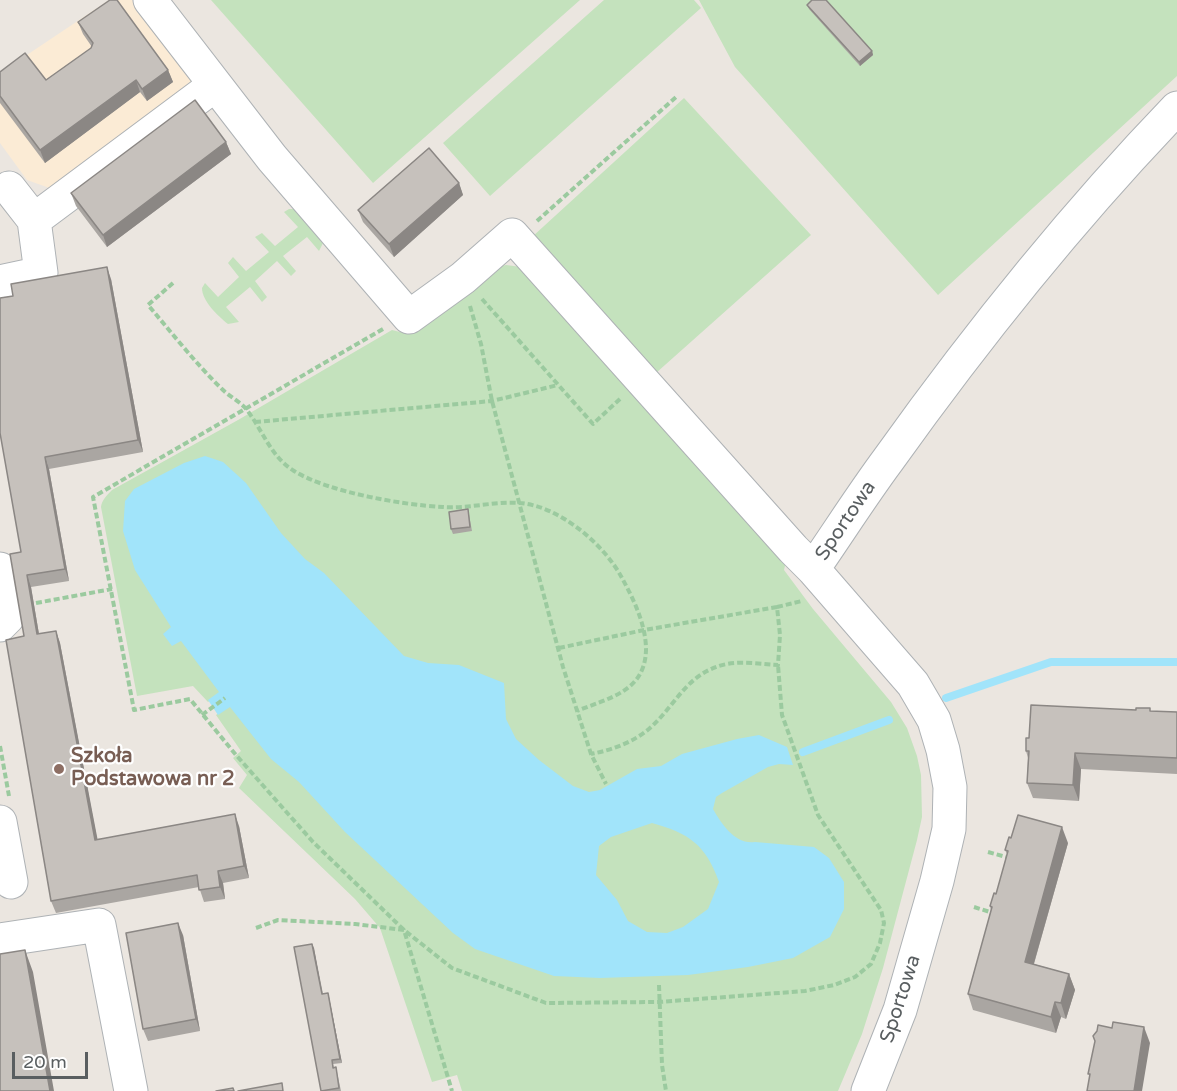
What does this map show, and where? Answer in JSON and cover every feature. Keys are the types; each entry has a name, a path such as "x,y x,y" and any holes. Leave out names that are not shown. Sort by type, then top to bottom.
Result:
{"street":[{"path":"150,0 272,158 409,317 463,278 512,235 813,569"},
{"path":"34,220 215,85"},
{"name":"Sportowa","path":"868,1091 900,1010 937,881 949,830 950,787 944,750 934,720 913,684 813,569 887,460 964,357 1074,223 1177,108"},
{"path":"0,282 41,273 34,220 9,188"},
{"path":"0,569 8,617 0,625"},
{"path":"0,822 11,882"},
{"path":"0,940 99,925 131,1091"}],"path":[{"path":"516,240 676,97"},
{"path":"463,278 593,424 642,380"},
{"path":"463,278 481,344 492,401 559,648 591,754 606,784"},
{"path":"173,283 148,305 223,390 246,408 271,450 282,462 309,479 324,485 396,502 445,508 519,502 547,508 603,550 631,594 644,630 646,664 632,684 614,697 577,711"},
{"path":"409,317 374,333 93,497 134,710 190,699 313,842 404,930 452,968 546,1003 659,1002 805,991 834,985 855,977 871,963 880,944 884,923 881,910 818,815 782,715 777,607 644,630 559,648"},
{"path":"255,422 492,401 558,385"},
{"path":"34,604 112,589"},
{"path":"591,754 609,751 650,728 687,685 701,673 729,663 778,665"},
{"path":"202,715 225,698"},
{"path":"988,852 1010,858"},
{"path":"974,908 994,914"},
{"path":"256,928 278,920 355,924 404,930"},
{"path":"404,930 452,1091"},
{"path":"659,985 666,1091"}],"shaded area":[{"path":"109,0 132,0 196,83 55,190 27,180 0,143 0,73"}],"green space":[{"path":"211,0 580,0 373,183"},
{"path":"604,0 694,0 701,8 490,196 443,143"},
{"path":"699,0 1177,0 1177,76 938,295 735,67"},
{"path":"684,98 811,235 656,373 532,237"},
{"path":"297,209 325,239 319,251 307,237 283,256 296,271 291,276 277,261 255,281 267,297 262,302 250,287 226,307 239,322 228,324 215,313 202,288 205,283 218,297 239,277 228,263 233,257 246,271 269,252 255,237 262,233 275,246 298,227 284,212"},
{"path":"506,265 521,267 787,557 784,570 813,609 891,702 907,728 921,775 922,817 883,968 862,1034 838,1091 462,1091 457,1075 432,1082 380,928 355,899 239,788 247,775 233,758 241,751 216,715 229,705 220,694 208,702 193,686 137,696 101,507 106,496 112,490 392,330 404,333 477,276 492,268"}],"water":[{"path":"205,456 223,462 246,483 281,533 305,559 324,573 404,656 428,663 459,665 504,683 506,719 516,739 573,786 589,792 600,790 637,769 661,766 682,754 737,739 759,735 787,747 793,765 779,764 768,767 716,797 713,809 730,833 742,840 814,847 829,858 844,882 844,909 830,937 793,958 748,967 688,975 600,978 554,976 475,949 453,933 345,832 299,782 271,759 230,707 218,715 208,700 219,692 181,641 172,646 163,634 171,627 135,570 123,531 125,501 134,489 184,463","holes":["652,823 695,842 708,859 719,882 708,909 683,927 667,933 647,932 628,921 617,900 596,875 599,846 611,837"]}],"building":[{"path":"110,0 117,0 168,70 142,89 136,80 40,150 0,96 0,72 25,53 46,80 91,48 93,43 78,22"},
{"path":"812,0 826,0 872,51 859,62 807,5"},
{"path":"195,100 226,142 103,235 71,193"},
{"path":"429,148 459,183 389,244 358,210"},
{"path":"107,267 138,440 45,457 65,569 27,575 37,634 56,631 95,840 235,814 244,866 218,871 220,887 199,890 197,875 51,901 6,640 24,636 10,554 21,552 0,433 0,298 13,296 11,284"},
{"path":"468,509 470,527 451,529 449,512"},
{"path":"1031,705 1136,710 1136,708 1150,708 1150,711 1177,712 1177,758 1075,753 1073,785 1027,783 1029,751 1026,751 1026,738 1029,738"},
{"path":"1018,815 1062,827 1025,962 1069,974 1061,1003 1055,1002 1051,1017 968,994 992,907 990,906 994,893 996,894 1008,851 1005,850"},
{"path":"178,923 196,1019 143,1029 126,933"},
{"path":"312,944 322,994 328,993 340,1059 332,1060 333,1068 336,1067 339,1088 321,1091 294,947"},
{"path":"25,950 50,1091 0,1091 0,954"},
{"path":"1113,1022 1144,1027 1134,1091 1087,1091 1095,1041 1093,1036 1098,1025 1112,1028"},
{"path":"282,1083 283,1091 238,1091"},
{"path":"233,1088 234,1091 216,1091"}],"waterway":[{"path":"946,698 1051,662 1177,662"},
{"path":"803,752 889,720"}],"place":[{"name":"Szkoła Podstawowa nr 2","path":"59,769"}]}
